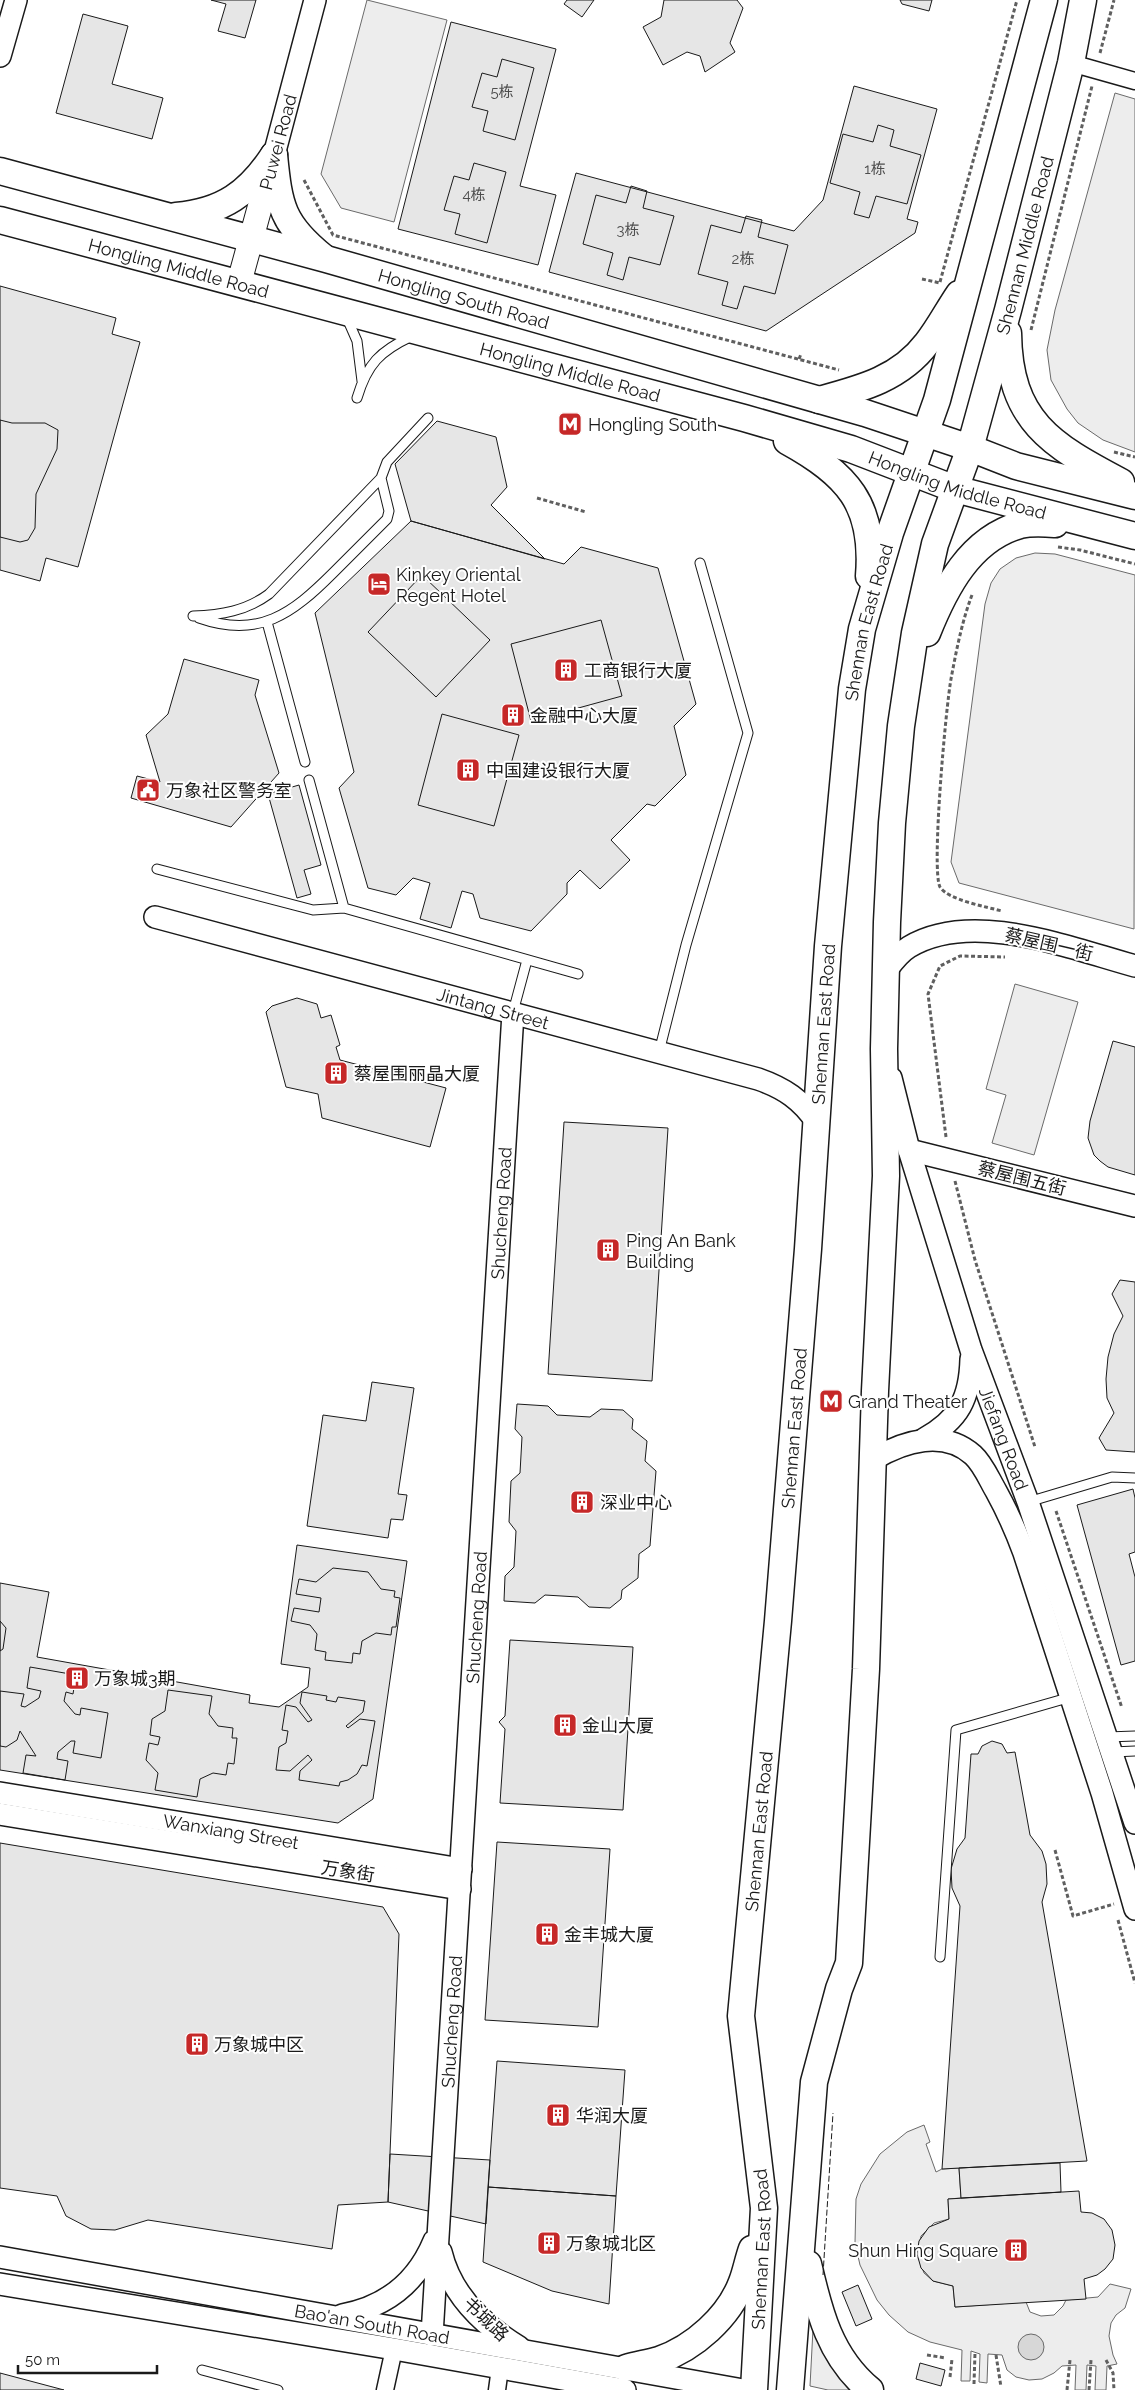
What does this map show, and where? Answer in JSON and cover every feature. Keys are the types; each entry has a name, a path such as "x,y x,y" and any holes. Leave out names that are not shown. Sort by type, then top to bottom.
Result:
{"main road":[{"path":"912,473 937,400 1044,0"},
{"name":"Shennan Middle Road","path":"955,489 970,448 1008,310 1071,63 1083,0"},
{"path":"168,217 195,214 216,208 228,202 260,177 274,155"},
{"path":"274,155 277,190 287,220 306,243 326,259"},
{"name":"Puwei Road","path":"239,283 274,155"},
{"name":"Hongling South Road","path":"0,171 326,259 818,400 926,433"},
{"name":"Hongling Middle Road","path":"0,220 744,418 850,449 955,489 1135,537"},
{"path":"818,400 864,388 886,378 906,365 926,344 971,277"},
{"path":"1008,310 1010,359 1014,382 1035,423 1063,449 1135,489"},
{"path":"744,418 818,458 838,474 852,491 860,507 870,545 869,573 862,629"},
{"name":"Hongling Middle Road","path":"926,433 1016,466 1135,496"},
{"name":"Shennan East Road","path":"754,2390 764,2208 741,2016 778,1622 817,1123 828,946 852,688 862,629 890,533 912,473"},
{"path":"790,2390 814,2082 839,1989 849,1963 866,1669 875,1391 886,1176 885,972 892,824 901,726 916,633 935,544 955,489"},
{"path":"908,680 929,628 956,573 969,557 1003,531 1031,523 1083,527 1135,537"},
{"path":"625,2379 677,2352 697,2339 719,2318 741,2284 764,2208"},
{"path":"803,2240 819,2311 827,2333 848,2368 870,2390"}],"street":[{"path":"0,56 16,0"},
{"name":"Puwei Road","path":"274,155 315,0"},
{"path":"1071,63 1135,81"},
{"name":"Jintang Street","path":"156,916 772,1084 798,1099 817,1123"},
{"name":"蔡屋围一街","path":"885,972 907,948 931,937 1009,923 1135,966"},
{"name":"Shucheng Road","path":"439,2222 512,1013"},
{"name":"Jiefang Road","path":"884,1049 910,1150 971,1350 1028,1502 1135,1823"},
{"name":"蔡屋围五街","path":"910,1150 1135,1206"},
{"path":"924,1439 939,1431 960,1408 967,1393 971,1350"},
{"name":"Jiefang Road","path":"874,1459 889,1450 924,1439 950,1442 963,1448 974,1456 984,1469 1015,1527 1102,1793 1135,1909"},
{"name":"Wanxiang Street","path":"0,1793 460,1879"},
{"name":"万象街","path":"0,1814 460,1879"},
{"path":"330,2317 354,2313 375,2306 406,2285 423,2264 435,2238 439,2222"},
{"name":"书城路","path":"432,2334 439,2222"},
{"name":"书城路","path":"439,2222 445,2267 466,2304 489,2326 527,2352"},
{"name":"Bao'an South Road","path":"0,2258 527,2352 625,2379"},
{"name":"Bao'an South Road","path":"0,2284 500,2368 743,2390"},
{"path":"385,2390 394,2349"},
{"path":"497,2390 500,2368"}],"lane":[{"path":"344,311 357,341 362,381"},
{"path":"357,398 362,381 376,357 396,343 421,332"},
{"path":"381,478 389,510 387,519 308,599 282,616 267,622 231,625 212,622 192,615 226,613 256,603 269,594 381,478 387,462 428,418"},
{"path":"659,1052 686,945 748,733 700,563"},
{"path":"267,622 305,762"},
{"path":"310,780 344,908"},
{"path":"157,869 313,910 344,908 578,974"},
{"path":"512,1013 527,960"},
{"path":"1028,1502 1112,1477 1135,1478"},
{"path":"940,1957 956,1730 1071,1697"},
{"path":"1110,1744 1135,1736"},
{"path":"1110,1744 1135,1751"},
{"path":"202,2370 278,2390"}],"path":[{"path":"937,292 1017,0"},
{"path":"1031,331 1114,0"},
{"path":"304,180 334,235 845,372"},
{"path":"922,279 940,283"},
{"path":"799,360 801,354"},
{"path":"537,498 586,512"},
{"path":"1051,546 1080,550 1135,564"},
{"path":"972,594 951,681 939,811 936,874 940,887 949,896 1009,923"},
{"path":"946,1137 928,994 940,966 960,956 1005,957"},
{"path":"954,1178 975,1260 1035,1447"},
{"path":"1056,1512 1122,1708"},
{"path":"1054,1850 1073,1916 1114,1904"},
{"path":"974,2384 975,2352"},
{"path":"927,2355 946,2358"},
{"path":"996,2355 1001,2387"},
{"path":"950,2377 952,2359"},
{"path":"1067,2390 1070,2360"},
{"path":"1089,2390 1091,2360"},
{"path":"1106,2360 1113,2373 1114,2390"}],"shaded area":[{"path":"367,0 447,20 394,222 341,208 321,174"},
{"path":"1115,93 1135,99 1135,452 1103,440 1078,423 1067,409 1051,380 1047,350 1055,310"},
{"path":"1035,553 1055,554 1135,575 1134,929 959,883 951,862 985,604 991,583 1000,569 1016,558"},
{"path":"1015,984 1078,1002 1034,1155 992,1143 1006,1095 986,1089"},
{"path":"924,2125 930,2142 926,2144 936,2172 942,2169 959,2168 961,2198 948,2199 949,2219 934,2223 921,2236 917,2254 924,2273 933,2281 953,2286 955,2307 1026,2302 1030,2312 1041,2316 1054,2315 1066,2300 1098,2297 1110,2284 1131,2289 1125,2308 1116,2315 1111,2323 1109,2336 1117,2364 1107,2366 1106,2390 1095,2390 1096,2366 1087,2365 1086,2390 1075,2390 1076,2365 1062,2366 1054,2373 1042,2379 1029,2380 1016,2377 1007,2370 1002,2355 988,2354 987,2383 979,2382 980,2354 971,2351 970,2381 961,2381 962,2350 930,2342 908,2332 889,2315 877,2300 860,2265 855,2243 856,2199 861,2184 880,2154 907,2132"},
{"path":"814,2310 862,2390 828,2390 810,2386"},
{"path":"1031,2334 1040,2338 1044,2347 1040,2356 1031,2360 1022,2356 1018,2347 1022,2338"}],"building":[{"path":"211,0 256,0 245,38 218,31 226,4"},
{"path":"567,0 594,0 582,17 564,4"},
{"path":"664,0 737,0 743,8 730,43 735,52 705,72 700,56 687,52 663,65 643,27 661,17"},
{"path":"900,0 932,0 929,11 902,4"},
{"path":"83,14 128,26 112,84 163,98 152,139 56,113"},
{"path":"451,22 556,49 520,186 556,195 538,265 398,229"},
{"path":"502,59 534,68 515,140 483,131 488,111 472,107 482,73 497,77"},
{"path":"854,86 937,109 907,219 918,222 915,233 766,331 549,272 576,173 794,231 823,200"},
{"path":"878,125 894,130 890,146 921,155 907,204 876,196 869,218 854,214 860,192 830,183 843,134 873,142"},
{"path":"474,163 506,172 487,243 455,234 460,214 444,210 454,176 469,180"},
{"path":"631,186 647,191 643,208 674,216 660,265 629,257 623,280 607,275 613,253 583,244 596,195 626,203"},
{"path":"746,216 762,220 758,237 788,245 775,294 744,286 737,309 722,305 728,282 698,274 711,225 741,233"},
{"path":"0,286 116,318 112,334 140,342 78,567 46,558 40,581 0,570"},
{"path":"0,420 12,423 45,423 58,430 57,449 36,494 35,528 28,540 20,542 0,537"},
{"path":"437,421 496,437 507,487 491,505 545,559 411,521 395,464"},
{"name":"金融中心大厦","path":"411,521 564,564 581,547 658,568 696,704 674,726 686,775 655,806 647,804 611,840 630,860 600,889 580,870 567,883 567,894 531,931 480,918 473,894 462,891 451,928 420,919 430,883 413,878 396,895 368,888 339,788 354,772 315,613"},
{"path":"422,575 490,640 436,697 368,632"},
{"name":"工商银行大厦","path":"601,620 622,696 531,721 511,644"},
{"path":"184,659 259,680 255,695 279,773 231,827 131,798 137,776 160,782 146,735 168,714"},
{"name":"中国建设银行大厦","path":"442,714 519,735 494,826 418,805"},
{"path":"299,785 321,865 304,870 311,894 297,898 268,794"},
{"name":"蔡屋围丽晶大厦","path":"297,998 317,1004 321,1018 331,1015 340,1045 336,1047 340,1060 446,1088 430,1147 322,1118 318,1094 286,1087 266,1012 272,1006"},
{"path":"1113,1041 1135,1047 1135,1175 1108,1167 1100,1161 1094,1155 1088,1138 1090,1121"},
{"name":"Ping An Bank Building","path":"564,1122 668,1128 652,1381 548,1374"},
{"path":"1120,1280 1135,1282 1135,1452 1106,1450 1099,1438 1114,1413 1107,1398 1106,1379 1108,1357 1114,1334 1123,1316 1112,1294"},
{"path":"372,1382 414,1388 398,1494 407,1495 403,1520 391,1519 388,1538 307,1526 323,1415 366,1421"},
{"name":"深业中心","path":"517,1404 548,1406 557,1415 590,1417 601,1409 623,1410 633,1419 632,1429 647,1441 645,1461 656,1471 650,1546 639,1554 638,1578 622,1590 621,1599 610,1608 589,1607 578,1597 545,1595 535,1603 504,1601 505,1576 514,1567 516,1531 509,1522 511,1481 520,1473 522,1437 515,1429"},
{"path":"1133,1489 1135,1498 1135,1552 1129,1554 1135,1577 1135,1661 1121,1665 1077,1505"},
{"name":"万象城3期","path":"297,1545 407,1561 373,1799 338,1823 0,1770 0,1583 49,1592 37,1657 250,1695 249,1703 279,1707 308,1687 310,1668 281,1664"},
{"path":"333,1568 368,1572 381,1589 395,1591 394,1597 400,1598 396,1627 392,1627 391,1635 376,1633 362,1641 360,1654 353,1653 352,1663 325,1660 326,1652 315,1650 317,1634 310,1625 291,1621 294,1608 319,1612 321,1598 296,1594 299,1579 316,1582"},
{"path":"0,1621 6,1628 3,1649 0,1651"},
{"name":"金山大厦","path":"510,1640 633,1647 623,1810 500,1803 505,1729 499,1722 505,1716"},
{"path":"30,1667 76,1675 73,1694 66,1692 64,1701 75,1714 80,1715 81,1708 108,1713 101,1758 73,1753 75,1741 71,1741 58,1752 57,1759 68,1761 65,1780 23,1773 26,1755 36,1756 20,1731 17,1740 6,1747 0,1746 0,1691 24,1694 21,1706 25,1707 39,1698 41,1691 27,1688"},
{"path":"168,1690 212,1696 209,1714 218,1726 233,1728 232,1738 237,1738 234,1764 228,1763 226,1775 213,1773 200,1779 197,1797 155,1790 158,1773 146,1760 149,1743 158,1745 160,1737 150,1735 152,1719 165,1711"},
{"path":"302,1692 327,1696 326,1700 336,1702 338,1697 365,1701 363,1712 346,1726 348,1728 360,1719 375,1721 367,1766 362,1765 357,1774 348,1780 340,1782 339,1786 299,1780 300,1771 312,1760 308,1755 290,1771 276,1770 279,1747 286,1743 288,1731 282,1730 286,1705 296,1707 308,1722 312,1720 300,1703"},
{"path":"992,1741 1002,1744 1007,1753 1015,1752 1030,1835 1042,1851 1046,1864 1047,1884 1042,1902 1087,2161 942,2169 960,1906 952,1888 951,1869 957,1849 965,1838 971,1754 978,1754 982,1746"},
{"name":"金丰城大厦","path":"497,1842 610,1849 598,2027 485,2020"},
{"name":"万象城中区","path":"0,1843 383,1907 399,1934 388,2202 338,2205 332,2249 148,2220 115,2230 91,2229 66,2216 57,2196 0,2188"},
{"name":"华润大厦","path":"497,2061 625,2070 616,2196 488,2187"},
{"path":"390,2154 490,2160 486,2224 388,2202"},
{"path":"1060,2163 1061,2192 961,2198 959,2168"},
{"name":"万象城北区","path":"488,2187 616,2196 609,2304 552,2291 483,2262"},
{"name":"Shun Hing Square","path":"1079,2191 1081,2212 1092,2213 1104,2219 1112,2230 1115,2245 1113,2259 1105,2269 1097,2275 1084,2279 1086,2299 955,2307 953,2286 933,2281 921,2268 917,2254 919,2241 929,2227 949,2219 948,2199"},
{"path":"858,2285 872,2319 856,2326 842,2292"},
{"path":"920,2363 945,2370 941,2386 916,2379"},
{"path":"0,2373 64,2390 0,2390"}],"fence":[{"path":"823,2275 833,2113"}],"place":[{"name":"Hongling South","path":"570,424"},
{"name":"Kinkey Oriental Regent Hotel","path":"379,584"},
{"name":"工商银行大厦","path":"566,670"},
{"name":"金融中心大厦","path":"513,715"},
{"name":"中国建设银行大厦","path":"468,770"},
{"name":"万象社区警务室","path":"148,790"},
{"name":"蔡屋围丽晶大厦","path":"336,1073"},
{"name":"Ping An Bank Building","path":"608,1250"},
{"name":"Grand Theater","path":"831,1401"},
{"name":"深业中心","path":"582,1502"},
{"name":"万象城3期","path":"77,1678"},
{"name":"金山大厦","path":"565,1725"},
{"name":"金丰城大厦","path":"547,1934"},
{"name":"万象城中区","path":"197,2044"},
{"name":"华润大厦","path":"558,2115"},
{"name":"万象城北区","path":"549,2243"},
{"name":"Shun Hing Square","path":"1016,2250"}]}
